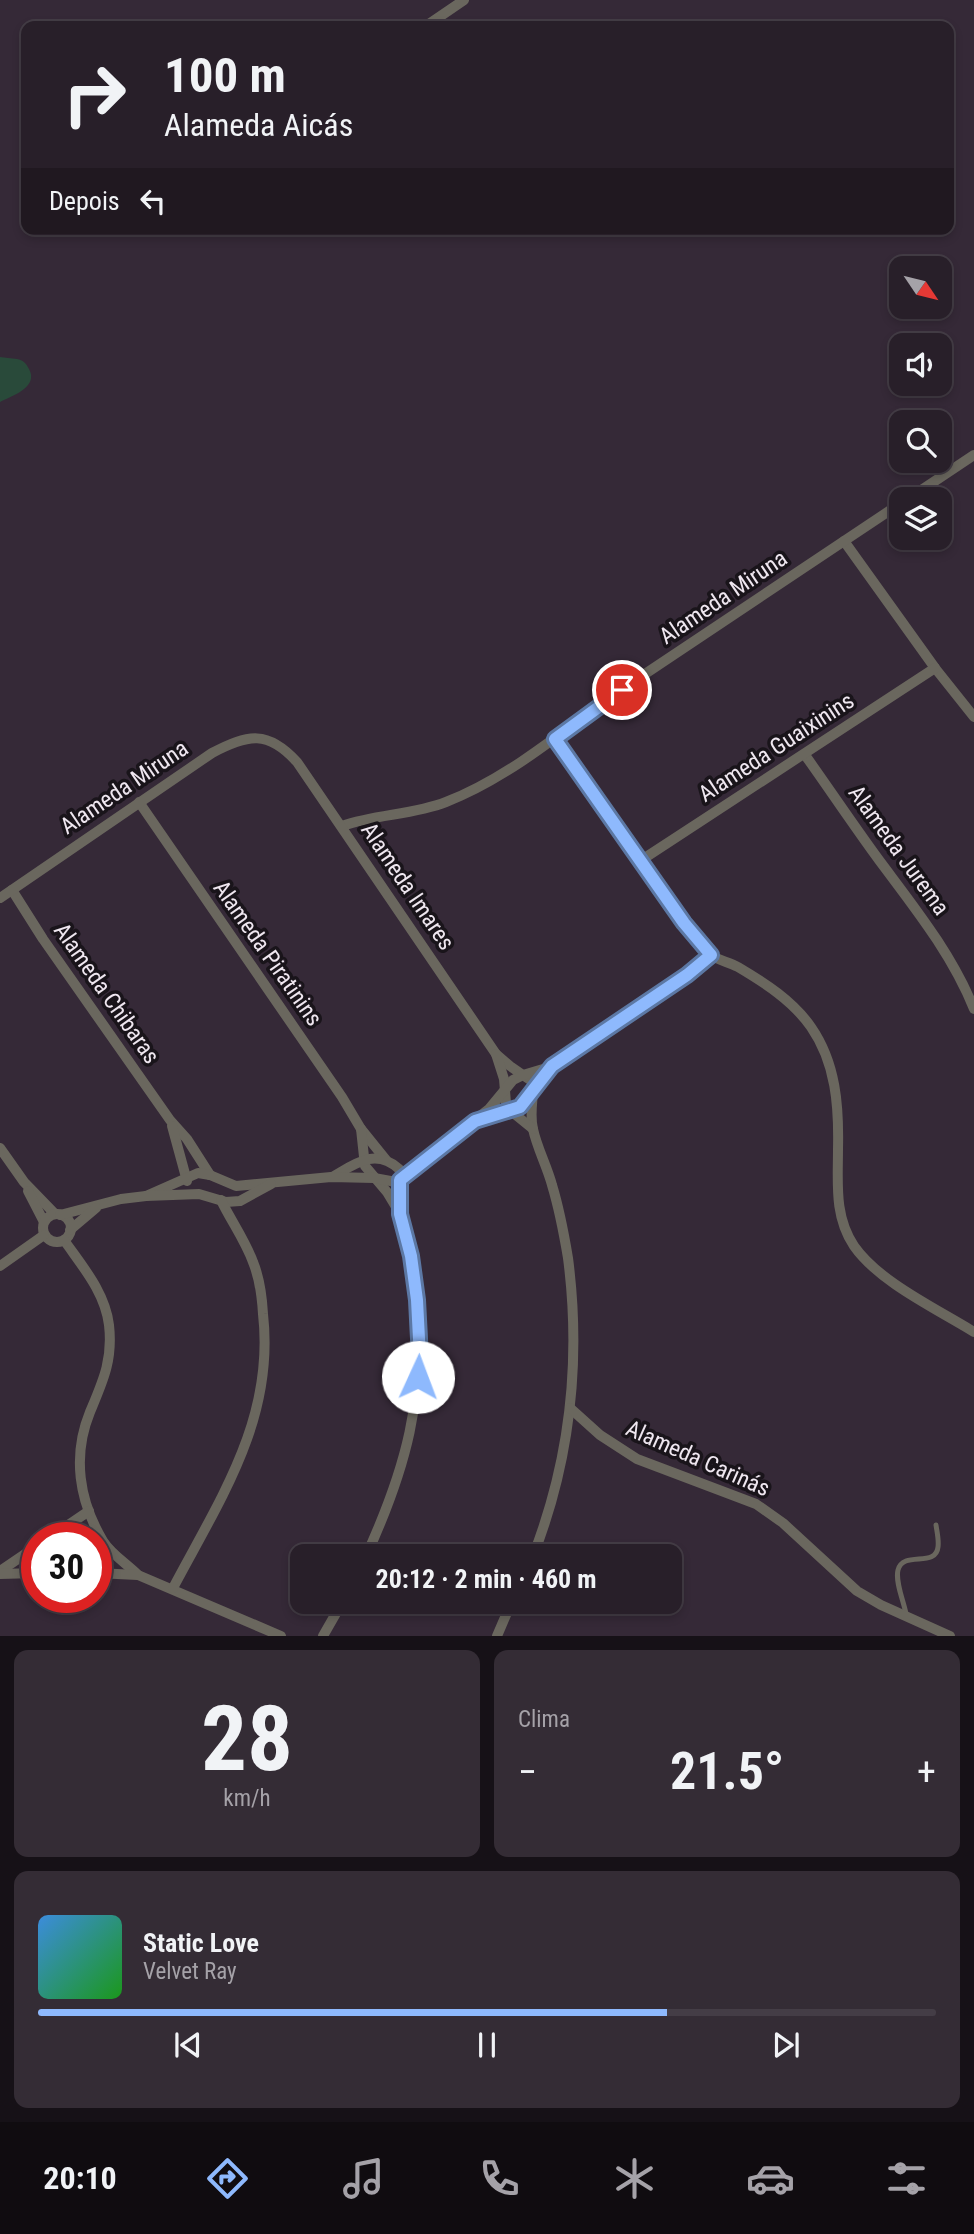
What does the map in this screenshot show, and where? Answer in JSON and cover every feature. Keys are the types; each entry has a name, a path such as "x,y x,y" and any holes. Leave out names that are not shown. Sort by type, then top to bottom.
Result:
{"street":[{"path":"433,21 464,0"},
{"path":"926,487 974,456"},
{"name":"Alameda Miruna","path":"342,826 366,818 445,802 475,789 555,739 600,704 889,511"},
{"path":"844,541 935,668 974,717"},
{"name":"Alameda Guaixinins","path":"640,861 935,668"},
{"name":"Alameda Miruna","path":"0,898 212,753 236,740 260,738 280,745"},
{"path":"555,739 684,923 711,955 735,965 776,991 803,1016 820,1041 837,1093 839,1212 855,1247 881,1273 974,1332"},
{"name":"Alameda Imares","path":"280,745 297,762 342,826 496,1054"},
{"name":"Alameda Jurema","path":"805,755 925,922 960,979 974,1009"},
{"name":"Alameda Piratinins","path":"139,802 342,1097 361,1129 391,1163"},
{"name":"Alameda Chibaras","path":"12,890 43,939 210,1175"},
{"path":"146,1196 198,1173 236,1186 331,1177 374,1178 392,1182 400,1180 489,1109 513,1080 523,1074 552,1066 687,975 711,955"},
{"path":"496,1054 533,1080 533,1129 552,1185 568,1257 573,1317 570,1408 562,1463 537,1544"},
{"path":"496,1054 506,1103 511,1111 533,1129"},
{"path":"475,1121 520,1107 552,1066"},
{"path":"170,1120 191,1194"},
{"path":"361,1129 363,1159 400,1214"},
{"path":"0,1148 24,1182 44,1222 44,1235"},
{"path":"391,1163 430,1156"},
{"path":"331,1177 363,1159 377,1158 391,1163 401,1172 400,1214 411,1256 417,1300 420,1358 414,1415 403,1465 371,1544"},
{"path":"44,1222 58,1214 146,1196 191,1194 240,1201 276,1181"},
{"path":"24,1182 68,1220 70,1230"},
{"path":"236,1186 240,1201 237,1228"},
{"path":"173,1588 246,1447 263,1379 265,1330 261,1288 253,1262 221,1200"},
{"path":"44,1235 55,1242 64,1240 87,1213 104,1203"},
{"path":"0,1266 44,1235"},
{"path":"64,1240 95,1285 109,1323 108,1367 79,1448 80,1485 104,1543 138,1575"},
{"name":"Alameda Carinás","path":"570,1408 600,1435 637,1459 731,1493 773,1514 857,1591 907,1618 950,1636"},
{"path":"73,1522 89,1511"},
{"path":"0,1572 21,1557"},
{"path":"0,1572 21,1573"},
{"path":"112,1574 138,1575 281,1636"},
{"path":"323,1636 336,1614"},
{"path":"497,1636 506,1614"}],"lane":[{"path":"907,1618 897,1572 907,1560 930,1558 936,1554 936,1525"}],"green space":[{"path":"0,357 23,361 31,375 23,390 0,402"}],"route":[{"path":"418,1377 420,1358 417,1300 411,1256 400,1214 400,1180 475,1121 520,1107 552,1066 687,975 711,955 684,923 555,739 622,690"}]}
